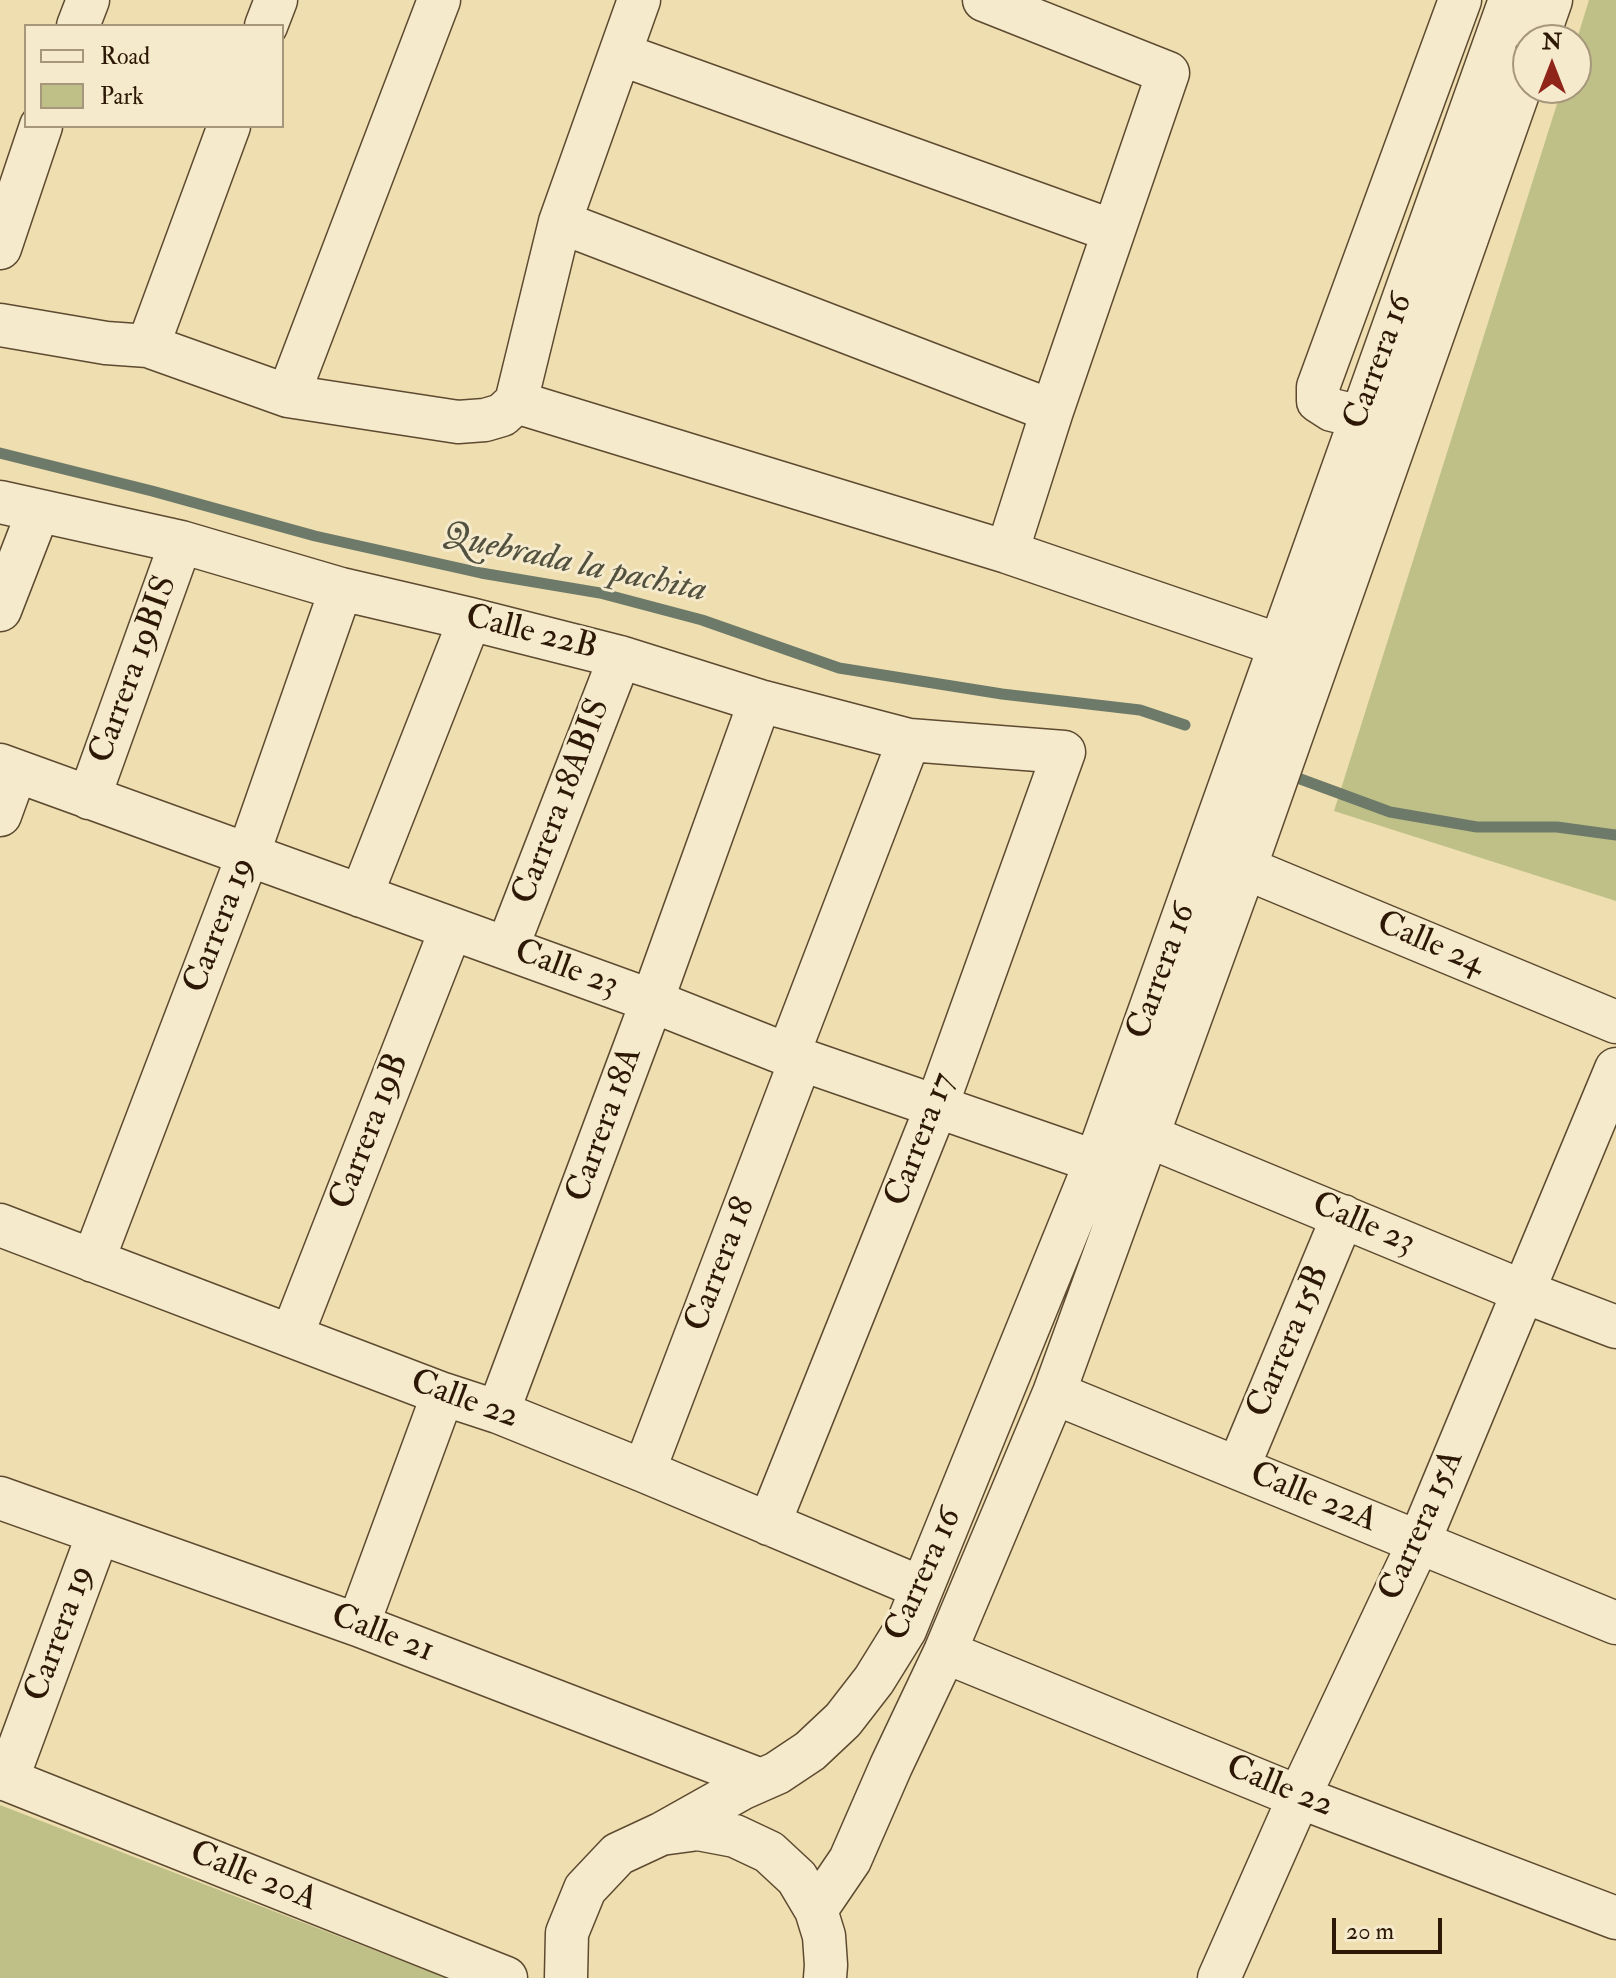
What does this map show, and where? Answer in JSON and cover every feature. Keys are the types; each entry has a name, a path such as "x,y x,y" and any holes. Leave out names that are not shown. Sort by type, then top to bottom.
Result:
{"street":[{"path":"79,24 88,0"},
{"path":"267,24 276,0"},
{"path":"288,396 439,0"},
{"path":"0,325 106,343 148,346 288,396 458,422 502,415 516,402 560,222 639,0"},
{"path":"984,0 1168,73 1007,552"},
{"path":"1361,417 1332,410 1318,401 1318,387 1460,0"},
{"name":"Carrera 16","path":"661,1834 743,1788 777,1773 810,1751 843,1720 874,1680 905,1630 1114,1168 1129,1128 1280,645 1510,0"},
{"path":"1543,24 1551,0"},
{"path":"620,54 1113,231"},
{"name":"Carrera 16","path":"1129,1128 1245,868 1514,104"},
{"path":"0,248 40,128"},
{"path":"148,346 228,128"},
{"path":"560,222 1052,411"},
{"path":"516,402 1007,552 1319,658"},
{"path":"0,610 19,507"},
{"name":"Calle 22B","path":"19,507 181,542 341,589 620,657 760,701 909,740 1064,752"},
{"name":"Carrera 19BIS","path":"89,798 181,542"},
{"name":"Carrera 19","path":"93,1261 248,855 341,589"},
{"path":"361,896 470,619"},
{"name":"Carrera 18ABIS","path":"507,948 620,657"},
{"name":"Carrera 18A","path":"498,1412 760,701"},
{"name":"Carrera 18","path":"644,1471 909,740"},
{"name":"Carrera 17","path":"769,1524 936,1108 1064,752"},
{"path":"0,815 8,768"},
{"name":"Calle 23","path":"8,768 652,1001 794,1057 1114,1168"},
{"name":"Calle 24","path":"1245,868 1616,1022"},
{"name":"Carrera 19B","path":"292,1335 451,929"},
{"name":"Carrera 15A","path":"1219,1978 1299,1797 1419,1542 1616,1069"},
{"name":"Calle 23","path":"1129,1128 1616,1327"},
{"name":"Carrera 16","path":"816,1910 850,1860 945,1652 1054,1393 1114,1168"},
{"name":"Carrera 15B","path":"1238,1468 1343,1216"},
{"name":"Calle 22","path":"0,1225 443,1394 498,1412 922,1588"},
{"name":"Calle 22A","path":"1054,1393 1616,1623"},
{"path":"358,1625 443,1394"},
{"name":"Calle 21","path":"0,1498 358,1625 761,1780"},
{"name":"Carrera 19","path":"4,1778 98,1534"},
{"name":"Calle 22","path":"945,1652 1299,1797 1616,1918"},
{"name":"Calle 20A","path":"4,1778 506,1978"},
{"path":"566,1978 567,1933 585,1889 618,1854 661,1834 698,1829 747,1841 769,1852 797,1878 816,1910 824,1936 829,1977"}],"green space":[{"path":"1589,0 1616,0 1616,901 1334,811 1557,104 1592,104 1592,24 1582,24"},
{"path":"0,1805 446,1978 0,1978"}],"waterway":[{"name":"Quebrada la pachita","path":"0,453 315,536 481,573 600,593 702,620 839,668 1002,694 1140,710 1185,725"},
{"name":"Quebrada la pachita","path":"1295,777 1390,812 1477,827 1557,827 1616,835"}]}
